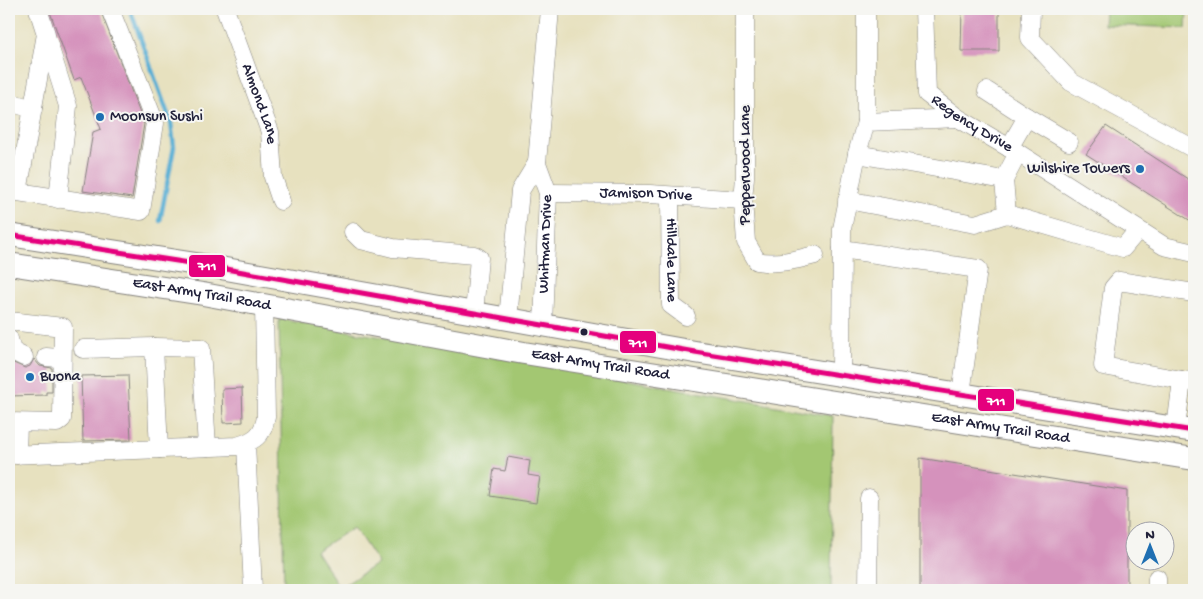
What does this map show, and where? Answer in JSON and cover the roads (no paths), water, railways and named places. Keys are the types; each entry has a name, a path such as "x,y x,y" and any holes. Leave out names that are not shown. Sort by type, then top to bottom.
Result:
{"main road":[{"name":"East Army Trail Road","path":"9,235 209,266 543,326 1185,429"},
{"name":"East Army Trail Road","path":"9,264 264,306 552,358 1194,459"}],"street":[{"path":"38,9 68,106 58,199"},
{"path":"46,34 18,192 140,211 155,123 110,9"},
{"name":"Almond Lane","path":"231,9 270,132 273,177 281,202"},
{"name":"Whitman Drive","path":"543,326 548,193 537,162 550,9"},
{"name":"Pepperwood Lane","path":"745,9 745,177 743,200 746,242 757,261 766,263 789,261 815,255"},
{"path":"841,375 842,229 856,154 866,122 866,9"},
{"name":"Regency Drive","path":"924,9 927,94 958,118 1014,150 1164,246 1194,253"},
{"path":"1031,9 1030,38 1071,82 1194,149"},
{"path":"987,91 1069,142"},
{"path":"9,102 33,109"},
{"path":"1007,214 1004,180 1027,117"},
{"path":"866,122 958,118"},
{"path":"856,154 1004,180"},
{"name":"Whitman Drive","path":"508,319 520,191 537,162"},
{"name":"Jamison Drive","path":"548,193 743,200"},
{"name":"Hilldale Lane","path":"670,196 671,305 686,316"},
{"path":"848,200 975,224 1007,214 1123,248 1138,230"},
{"path":"353,232 361,240 393,248 474,255 479,258 474,313"},
{"path":"842,249 978,269 961,394"},
{"path":"1185,429 1188,381 1104,366 1113,288 1117,283 1194,293"},
{"path":"9,321 63,327 54,360 62,419 57,423 13,422 13,455 207,447 246,444 254,441 264,428 264,306"},
{"path":"9,339 12,351 24,357"},
{"path":"154,347 159,449"},
{"path":"82,349 201,348 207,447"},
{"path":"246,444 254,590"},
{"path":"868,590 869,498"}],"waterway":[{"path":"130,9 171,123 174,147 160,221"}],"place":[{"name":"Moonsun Sushi","path":"100,117"},
{"name":"Wilshire Towers","path":"1140,169"},
{"name":"Buona","path":"30,377"}]}
